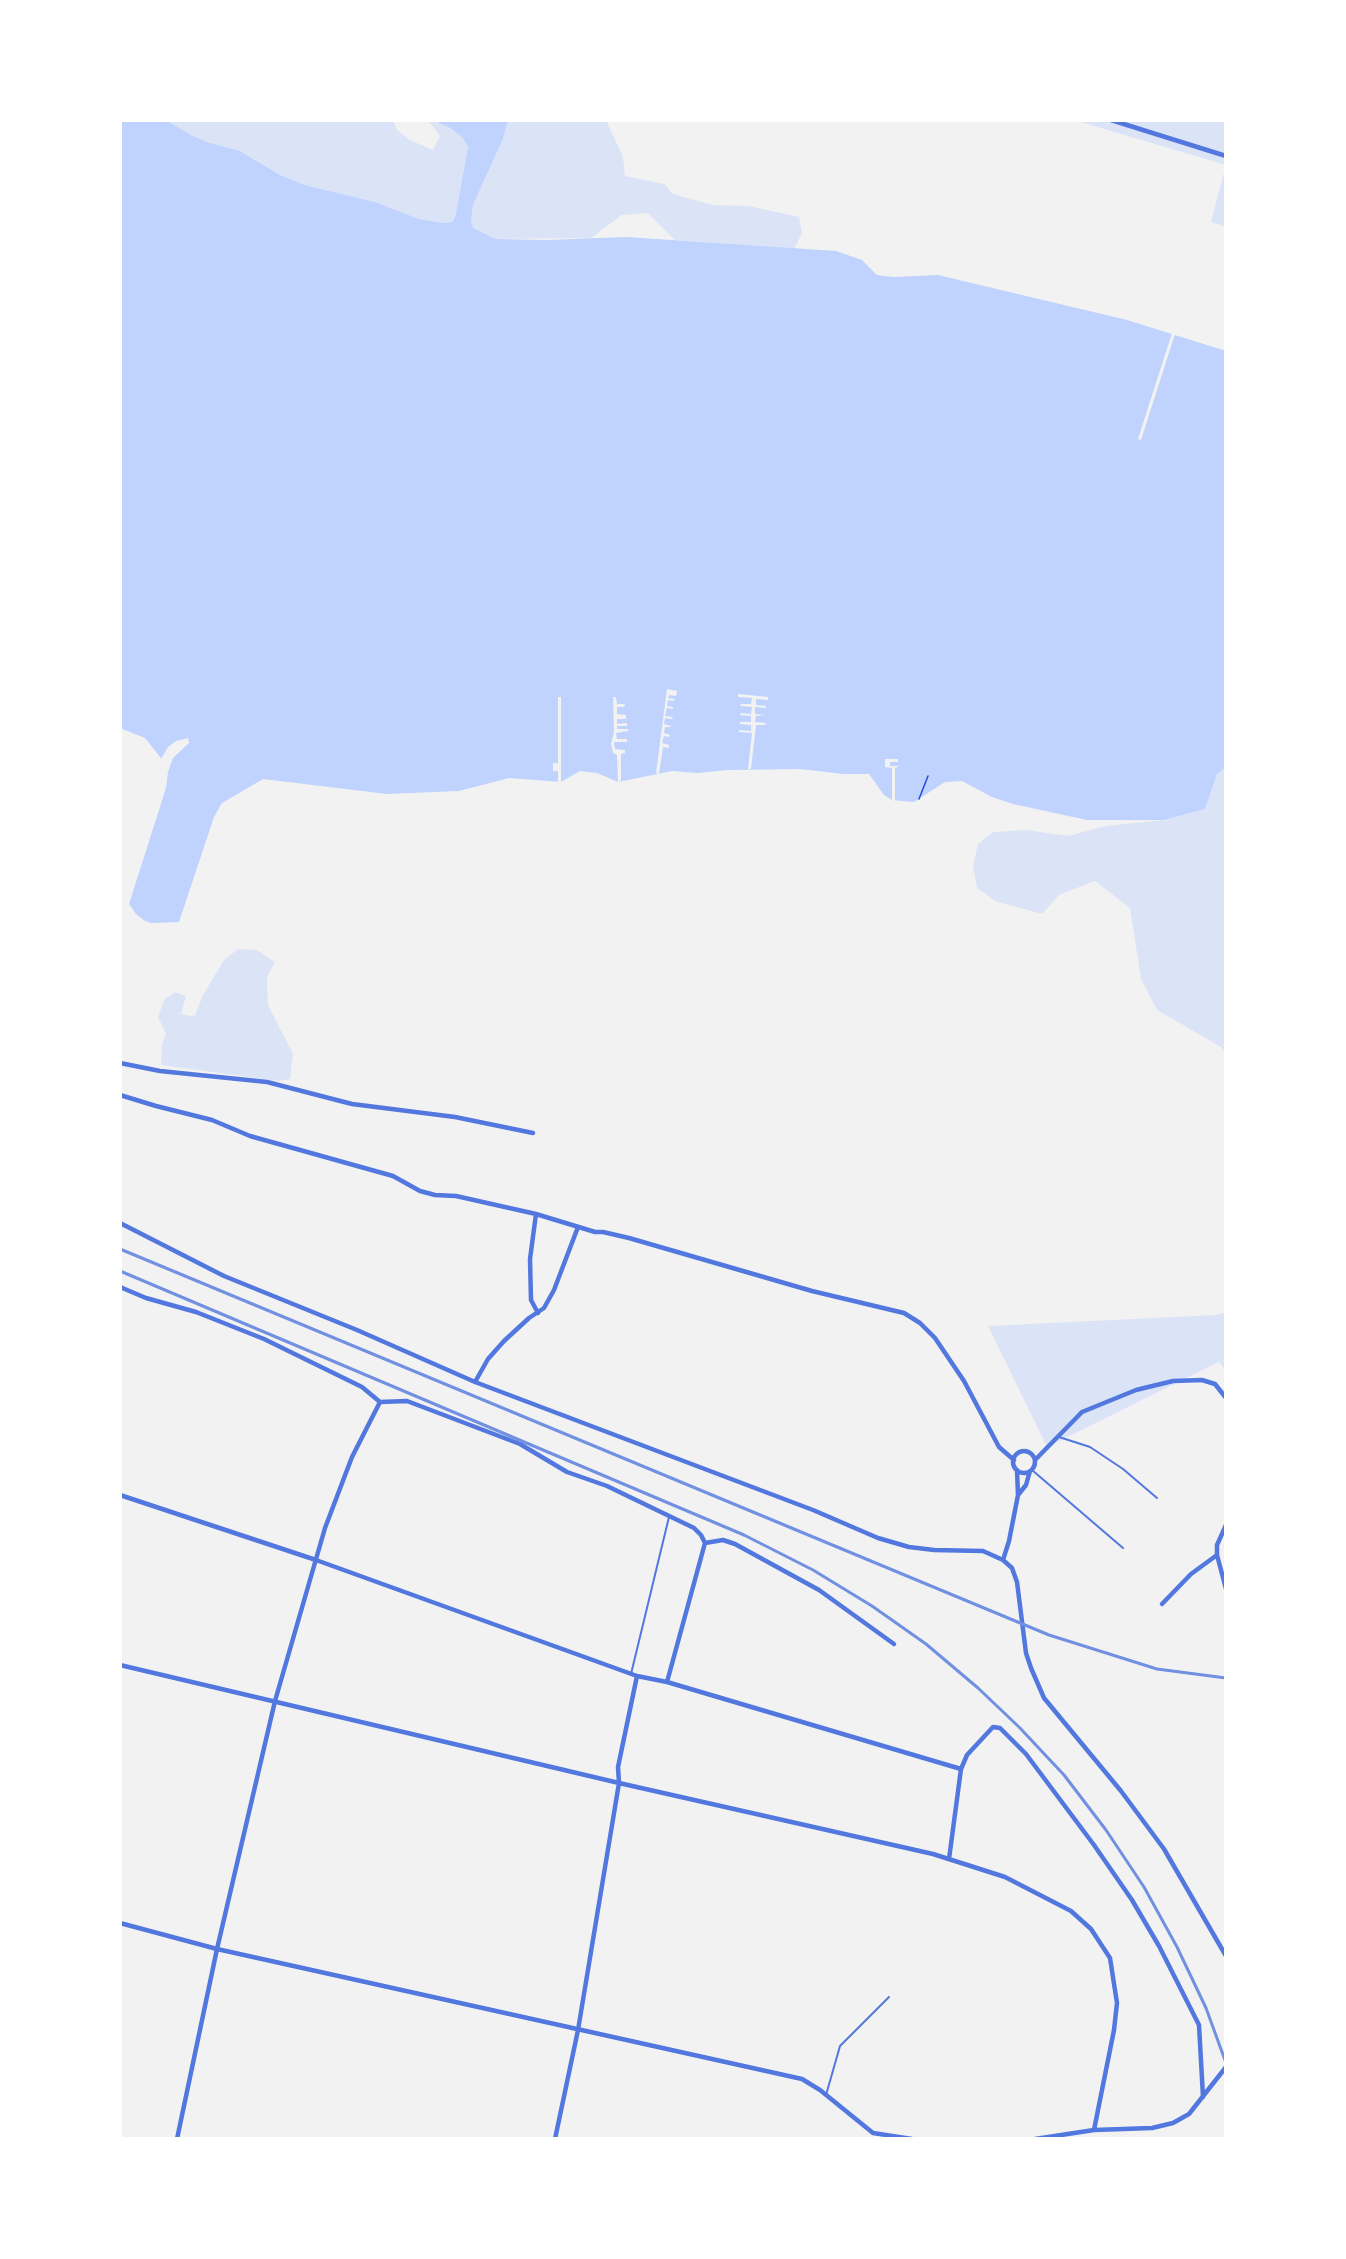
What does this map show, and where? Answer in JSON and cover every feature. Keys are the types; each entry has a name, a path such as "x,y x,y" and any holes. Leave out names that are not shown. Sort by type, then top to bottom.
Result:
{"street":[{"path":"1110,120 1226,156"},
{"path":"120,1063 160,1071 267,1083 352,1104 455,1117 533,1133"},
{"path":"120,1095 212,1120 250,1136 393,1176 420,1191 435,1196 456,1197 536,1214 578,1227 629,1238 812,1291 904,1313 920,1323 935,1338 964,1381 999,1447 1014,1460"},
{"path":"536,1214 530,1259 531,1300 538,1313"},
{"path":"120,1223 224,1276 357,1330 475,1382 813,1510 878,1538 909,1547 983,1551 1003,1560 1012,1568 1017,1582 1026,1653 1044,1698 1121,1791 1164,1849 1226,1956"},
{"path":"475,1382 488,1359 504,1341 528,1318 544,1308 554,1290 578,1227"},
{"path":"120,1287 264,1339 362,1387 380,1402 407,1401 520,1444 567,1472 607,1486 694,1528 701,1534 705,1543 667,1682"},
{"path":"1018,1495 1026,1485 1035,1460 1082,1412 1136,1390 1173,1381 1202,1380 1215,1384 1226,1398"},
{"path":"177,2139 217,1949 274,1701 325,1528 352,1457 380,1402"},
{"path":"1003,1560 1018,1495 1017,1470 1014,1460 1019,1452 1024,1451 1029,1452 1035,1460"},
{"path":"1017,1470 1022,1473 1031,1470"},
{"path":"120,1495 316,1560 634,1675 667,1682 961,1769"},
{"path":"1226,1525 1217,1545 1217,1555 1226,1589"},
{"path":"705,1543 723,1540 735,1544 819,1590 894,1644"},
{"path":"1162,1604 1191,1575 1217,1555"},
{"path":"120,1665 949,1859 1005,1877 1071,1911 1091,1929 1110,1958 1117,2003 1114,2030 1094,2130"},
{"path":"555,2139 578,2030 619,1783 618,1767 634,1675"},
{"path":"949,1859 961,1769 967,1755 993,1727 1000,1728 1026,1754 1094,1845 1132,1900 1159,1946 1194,2011 1199,2025 1203,2097"},
{"path":"120,1923 217,1949 802,2079 873,2133 912,2139"},
{"path":"1035,2139 1094,2130 1152,2128 1173,2123 1190,2114 1226,2067"},
{"path":"870,2139 873,2133"},
{"path":"1076,2139 1079,2133"}],"lane":[{"path":"1059,1437 1090,1447 1123,1469 1157,1498"},
{"path":"1031,1470 1123,1548"},
{"path":"634,1675 669,1517"},
{"path":"826,2095 840,2046 890,1997"}],"path":[{"path":"919,799 928,776"}],"shaded area":[{"path":"166,120 393,120 397,130 410,140 433,150 440,136 428,120 433,120 462,137 468,147 455,218 452,222 443,223 419,219 375,202 305,185 280,175 240,151 207,142"},
{"path":"508,120 606,120 623,157 625,176 664,184 673,194 713,205 749,206 799,217 802,233 794,249 675,240 648,213 622,215 591,238 496,239 473,228 471,220 473,205 503,139"},
{"path":"1074,120 1226,120 1226,165"},
{"path":"1226,165 1226,227 1211,222"},
{"path":"1226,767 1226,1055 1221,1047 1157,1010 1141,979 1130,908 1095,881 1059,895 1042,914 995,901 977,888 973,866 978,844 993,832 1026,830 1068,836 1106,826 1164,820 1205,809 1217,774"},
{"path":"238,949 257,950 275,962 267,977 268,1005 293,1054 290,1079 278,1081 161,1065 162,1044 166,1034 158,1017 164,1000 175,992 186,996 181,1014 195,1015 203,995 224,960"},
{"path":"1226,1312 1226,1371 1219,1362 1047,1447 988,1326 1216,1315"}],"water":[{"path":"120,120 166,120 207,142 240,151 280,175 305,185 375,202 419,219 443,223 452,222 455,218 468,147 462,137 433,120 508,120 503,139 473,205 471,220 473,228 496,239 626,237 836,251 862,260 877,275 893,277 938,275 1127,320 1226,351 1226,767 1217,774 1205,809 1164,820 1087,820 1013,804 992,797 962,781 945,782 914,802 892,800 884,795 869,774 843,774 800,769 727,770 697,773 672,771 618,782 597,773 580,771 561,782 509,778 459,791 387,794 263,779 222,803 214,817 179,922 151,923 145,921 129,904 166,788 168,772 164,762 145,738 120,728"}],"pier":[{"path":"1172,333 1175,334 1141,440 1138,439"},
{"path":"667,689 677,691 676,696 669,695 668,698 675,699 674,701 668,700 667,706 673,709 667,708 665,716 673,717 672,719 665,718 664,724 671,727 665,727 664,733 670,735 669,737 664,736 662,743 669,745 669,748 663,747 659,774 656,773"},
{"path":"738,694 768,697 768,700 756,699 756,705 766,706 766,708 755,707 755,714 765,715 756,716 755,722 766,723 756,725 751,769 748,769 752,733 739,732 739,730 751,731 751,725 740,724 740,722 751,722 751,716 740,715 741,713 751,714 752,707 740,706 751,704 752,698 738,697"},
{"path":"558,697 561,697 561,782 558,782 558,771 553,771 553,763 558,763"},
{"path":"613,697 616,697 617,704 625,704 624,707 617,707 617,714 626,715 626,719 617,719 617,724 627,723 627,726 617,726 617,729 628,729 628,731 616,733 617,739 627,739 627,742 614,742 615,749 625,750 625,753 621,754 621,781 618,782 617,755 613,753 611,744 614,732"},
{"path":"188,738 189,743 173,758 168,772 161,759 168,747 176,741"},
{"path":"885,759 898,759 898,762 890,762 890,766 899,766 895,768 895,800 892,800 892,768 885,767"}],"railway":[{"path":"120,1249 1049,1635 1157,1669 1226,1678"},
{"path":"120,1271 744,1535 813,1570 872,1606 926,1644 1019,1727 1064,1775 1106,1830 1144,1887 1177,1947 1206,2008 1226,2063"}]}
